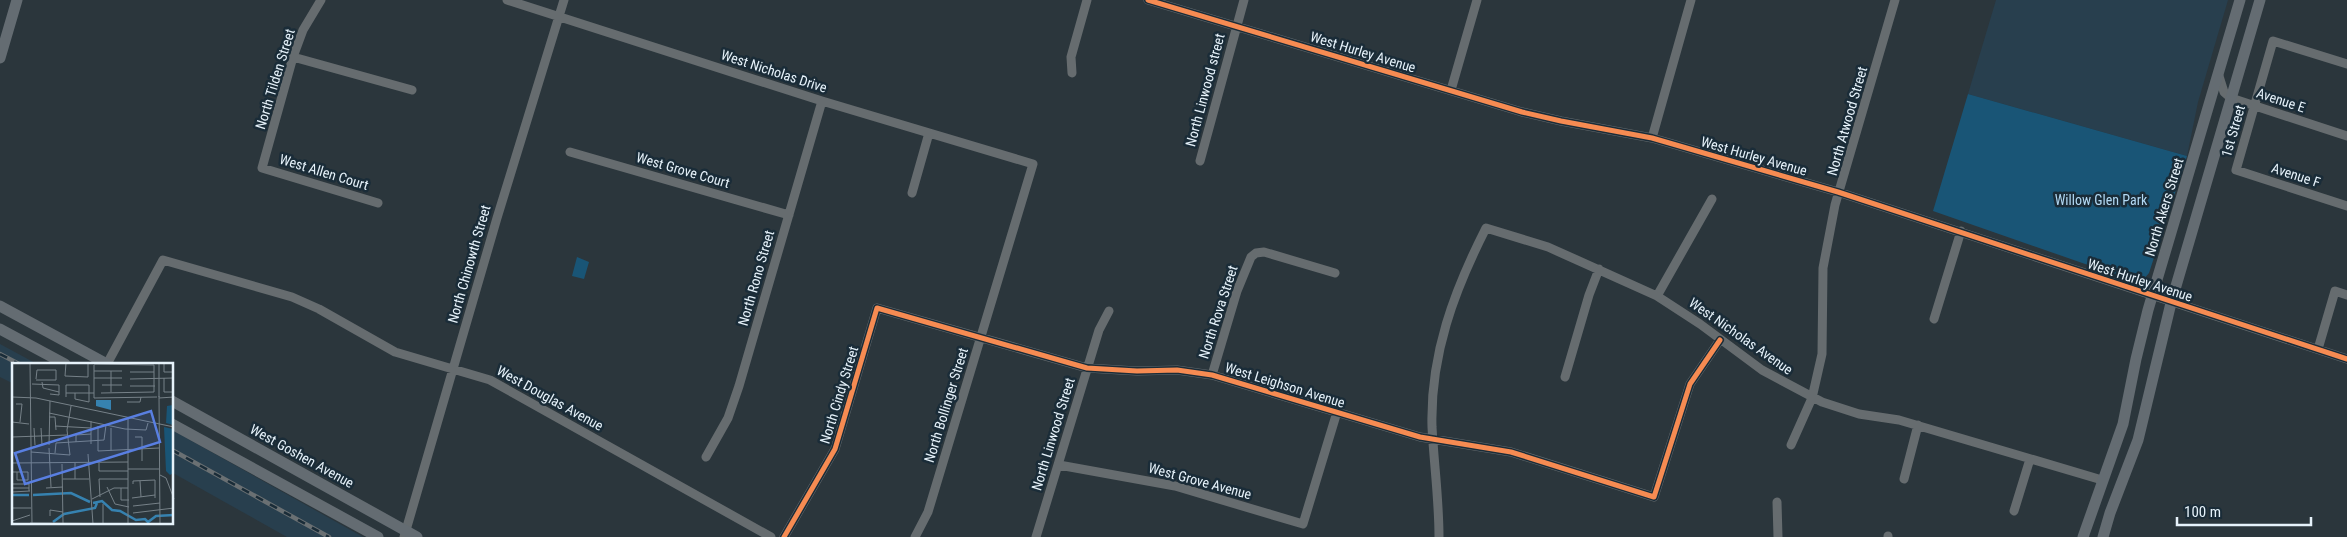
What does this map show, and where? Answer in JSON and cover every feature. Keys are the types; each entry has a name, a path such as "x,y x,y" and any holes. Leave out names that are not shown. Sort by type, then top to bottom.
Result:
{"main road":[{"path":"0,58 17,0"},
{"name":"North Akers Street","path":"2083,537 2123,424 2136,359 2152,296 2219,76 2240,0"},
{"path":"2103,537 2113,504 2138,440 2171,302 2260,0"},
{"path":"0,306 105,363"},
{"path":"0,329 63,363"},
{"name":"West Goshen Avenue","path":"174,402 409,535"},
{"path":"174,425 378,537"}],"street":[{"name":"North Tilden Street","path":"262,168 293,57 303,30 321,0"},
{"name":"West Nicholas Drive","path":"507,0 559,15 822,101 1033,164"},
{"name":"North Chinowth Street","path":"409,535 453,369 564,0"},
{"path":"1072,74 1071,57 1087,0"},
{"name":"West Hurley Avenue","path":"1148,0 1553,119 1652,138 1838,192 2347,359"},
{"name":"North Linwood Street","path":"1237,26 1244,0"},
{"path":"1451,90 1477,0"},
{"path":"1652,138 1691,0"},
{"name":"North Atwood Street","path":"1791,445 1812,398 1822,354 1822,275 1825,248 1838,192 1894,0"},
{"name":"North Linwood street","path":"1200,161 1237,26"},
{"name":"1st Street","path":"2236,170 2273,41 2347,64"},
{"path":"293,57 412,90"},
{"path":"2219,76 2224,92 2231,98"},
{"name":"Avenue E","path":"2231,98 2347,136"},
{"name":"North Rono Street","path":"706,457 728,418 822,101"},
{"path":"912,193 929,133"},
{"name":"West Grove Court","path":"570,152 789,215"},
{"name":"North Bollinger Street","path":"915,537 928,512 1033,164"},
{"name":"West Allen Court","path":"262,168 378,203"},
{"name":"Avenue F","path":"2236,170 2347,206"},
{"path":"1657,296 1712,199"},
{"name":"West Nicholas Avenue","path":"1434,440 1432,426 1437,358 1445,322 1458,288 1486,228 1548,247 1657,296 1700,324 1762,370 1812,398 1842,409 1885,416 1918,425 2102,480"},
{"path":"1934,319 1961,231"},
{"name":"North Rova Street","path":"1212,375 1236,291 1251,257 1256,253 1264,252 1335,273"},
{"name":"West Douglas Avenue","path":"108,363 163,260 292,297 319,309 395,352 490,380 771,537"},
{"path":"1565,376 1589,295 1599,269"},
{"path":"2318,350 2335,291 2347,295"},
{"name":"West Leighson Avenue","path":"877,308 1087,368 1127,371 1177,370 1212,375 1434,440 1511,452 1654,496 1690,384 1720,340"},
{"name":"North Cindy Street","path":"784,537 835,449 877,308"},
{"name":"North Linwood Street","path":"1036,537 1099,330 1109,311"},
{"name":"West Grove Avenue","path":"1059,465 1175,486 1303,524 1337,412"},
{"path":"1904,480 1918,425"},
{"path":"1434,440 1438,537"},
{"path":"2014,511 2030,459"},
{"path":"1777,502 1778,537"}],"shaded area":[{"path":"1996,0 2228,0 2198,102 2187,156 1968,94"},
{"path":"0,344 35,363 12,363 12,383 0,377"},
{"path":"174,431 363,537 287,537 174,474"}],"green space":[{"name":"Willow Glen Park","path":"1968,94 2187,156 2149,273 2143,280 2134,281 1933,211"},
{"path":"577,257 589,262 584,279 572,276"}],"railway":[{"path":"0,354 17,363"},
{"path":"174,451 329,537"}],"cycle path":[{"path":"1148,0 1522,112 1652,138 1838,192 2347,359"},
{"path":"784,537 835,449 877,308 1087,368 1137,371 1177,370 1212,375 1420,437 1511,452 1654,497 1690,384 1720,340"}]}
